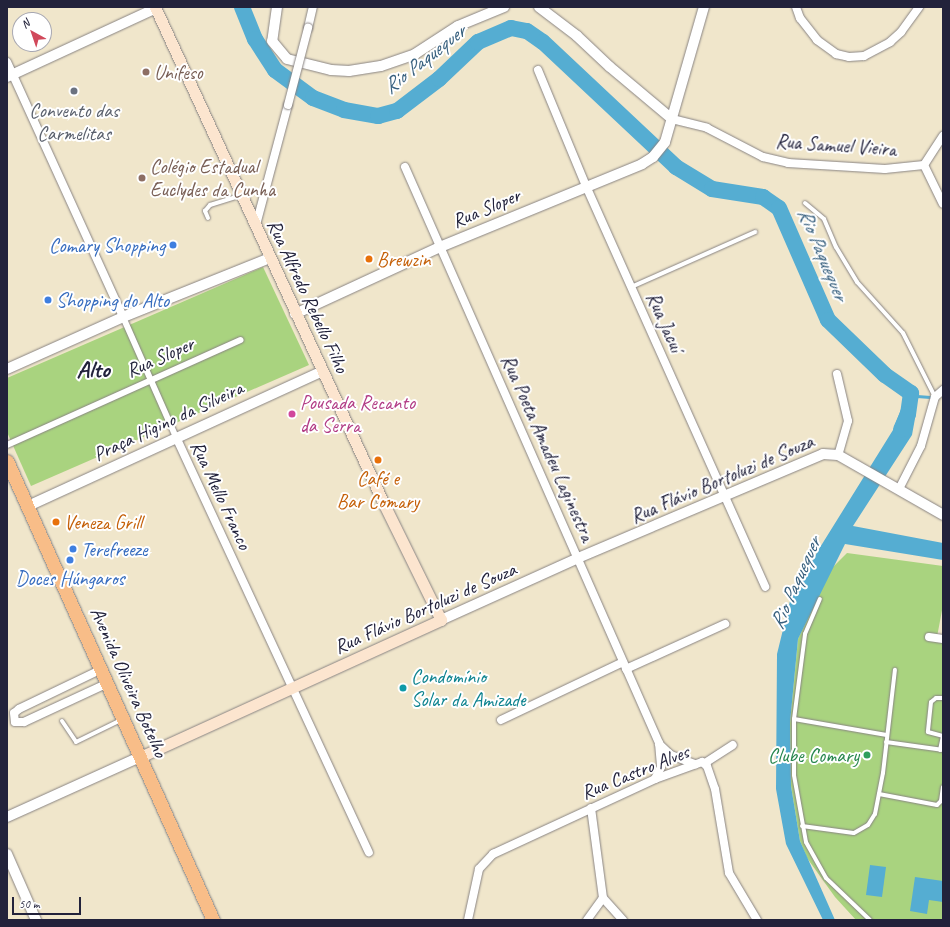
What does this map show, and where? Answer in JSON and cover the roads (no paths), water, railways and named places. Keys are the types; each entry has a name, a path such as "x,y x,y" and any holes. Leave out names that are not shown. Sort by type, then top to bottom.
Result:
{"main road":[{"name":"Rua Alfredo Rebello Filho","path":"156,8 256,225 295,314 383,502 441,620"},
{"name":"Avenida Oliveira Botelho","path":"7,461 102,669 213,920"},
{"name":"Rua Flávio Bortoluzi de Souza","path":"140,757 441,620"}],"street":[{"path":"277,7 272,41 287,59 330,70 349,71 381,66 415,54 458,26 504,7"},
{"path":"256,225 313,7"},
{"path":"539,7 577,36 610,67 672,119"},
{"name":"Rua Sloper","path":"295,314 440,247 653,157 665,142 704,7"},
{"path":"796,7 800,18 817,40 836,54 849,57 864,56 890,42 905,27 919,7"},
{"path":"10,76 156,8"},
{"name":"Rua Mello Franco","path":"7,62 10,76 123,317 150,381 291,688 369,852"},
{"name":"Rua Jacuí","path":"538,70 586,186 765,587"},
{"name":"Rua Samuel Vieira","path":"672,119 707,128 763,157 788,164 885,168 924,165 943,136"},
{"path":"924,165 943,204"},
{"name":"Rua Poeta Amadeu Laginestra","path":"405,167 658,743 661,767 655,779"},
{"path":"7,369 123,317 270,258"},
{"name":"Rua Sloper","path":"7,445 241,340"},
{"name":"Praça Higino da Silveira","path":"28,506 323,371"},
{"path":"837,374 848,421 838,455"},
{"path":"899,489 921,446 935,397 943,390"},
{"name":"Rua Flávio Bortoluzi de Souza","path":"441,620 578,558 724,497 817,456 838,455 860,466 943,515"},
{"path":"501,720 724,624"},
{"path":"929,637 943,639"},
{"path":"102,669 19,709 14,713 16,722 24,722 108,683"},
{"name":"Rua Poeta Amadeu Laginestra","path":"658,743 671,755 696,764"},
{"path":"705,763 733,745"},
{"name":"Rua Flávio Bortoluzi de Souza","path":"7,817 140,757"},
{"name":"Rua Castro Alves","path":"468,920 479,869 493,854 655,779 696,764 705,763 715,789 729,874 757,920"},
{"path":"591,808 603,898 623,920"},
{"path":"7,854 36,920"},
{"path":"587,920 603,898"}],"lane":[{"path":"208,218 205,211 210,205 242,196"},
{"path":"805,203 824,219 836,247 857,282 903,333 935,397"},
{"path":"631,287 755,232"},
{"path":"820,599 805,634 794,719 794,775 802,826 815,862 826,878 870,920"},
{"path":"802,826 827,831 861,831 875,814 887,735 894,670"},
{"path":"886,742 942,750 943,736 928,732 931,702 936,698 943,698"},
{"path":"62,721 76,742 123,718"},
{"path":"794,719 887,735"},
{"path":"879,794 938,805 941,801 943,787"}],"water":[{"path":"901,409 916,413 912,435 853,526 943,543 943,560 845,544 798,639 790,723 791,786 800,841 835,920 823,920 786,844 776,789 777,654 790,601 819,549 893,430"},
{"path":"870,865 886,867 882,897 866,895"},
{"path":"915,877 943,881 943,902 929,900 927,914 910,911"}],"waterway":[{"name":"Rio Paquequer","path":"242,7 255,39 275,70 313,98 344,110 378,116 397,111 439,79 478,42 511,28 527,31 543,42 676,167 712,189 763,197 779,208 828,320 885,375 911,393 908,414 901,430"},
{"path":"911,393 917,396 933,397"}],"place":[{"name":"Unifeso","path":"146,72"},
{"name":"Convento das Carmelitas","path":"74,91"},
{"name":"Colégio Estadual Euclydes da Cunha","path":"142,178"},
{"name":"Comary Shopping","path":"173,245"},
{"name":"Brewzin","path":"369,259"},
{"name":"Shopping do Alto","path":"48,300"},
{"name":"Pousada Recanto da Serra","path":"292,414"},
{"name":"Café e Bar Comary","path":"378,460"},
{"name":"Veneza Grill","path":"56,522"},
{"name":"Terefreeze","path":"73,549"},
{"name":"Doces Húngaros","path":"70,560"},
{"name":"Condomínio Solar da Amizade","path":"403,688"},
{"name":"Clube Comary","path":"867,755"}],"district":[{"name":"Alto","path":"93,370"}]}
